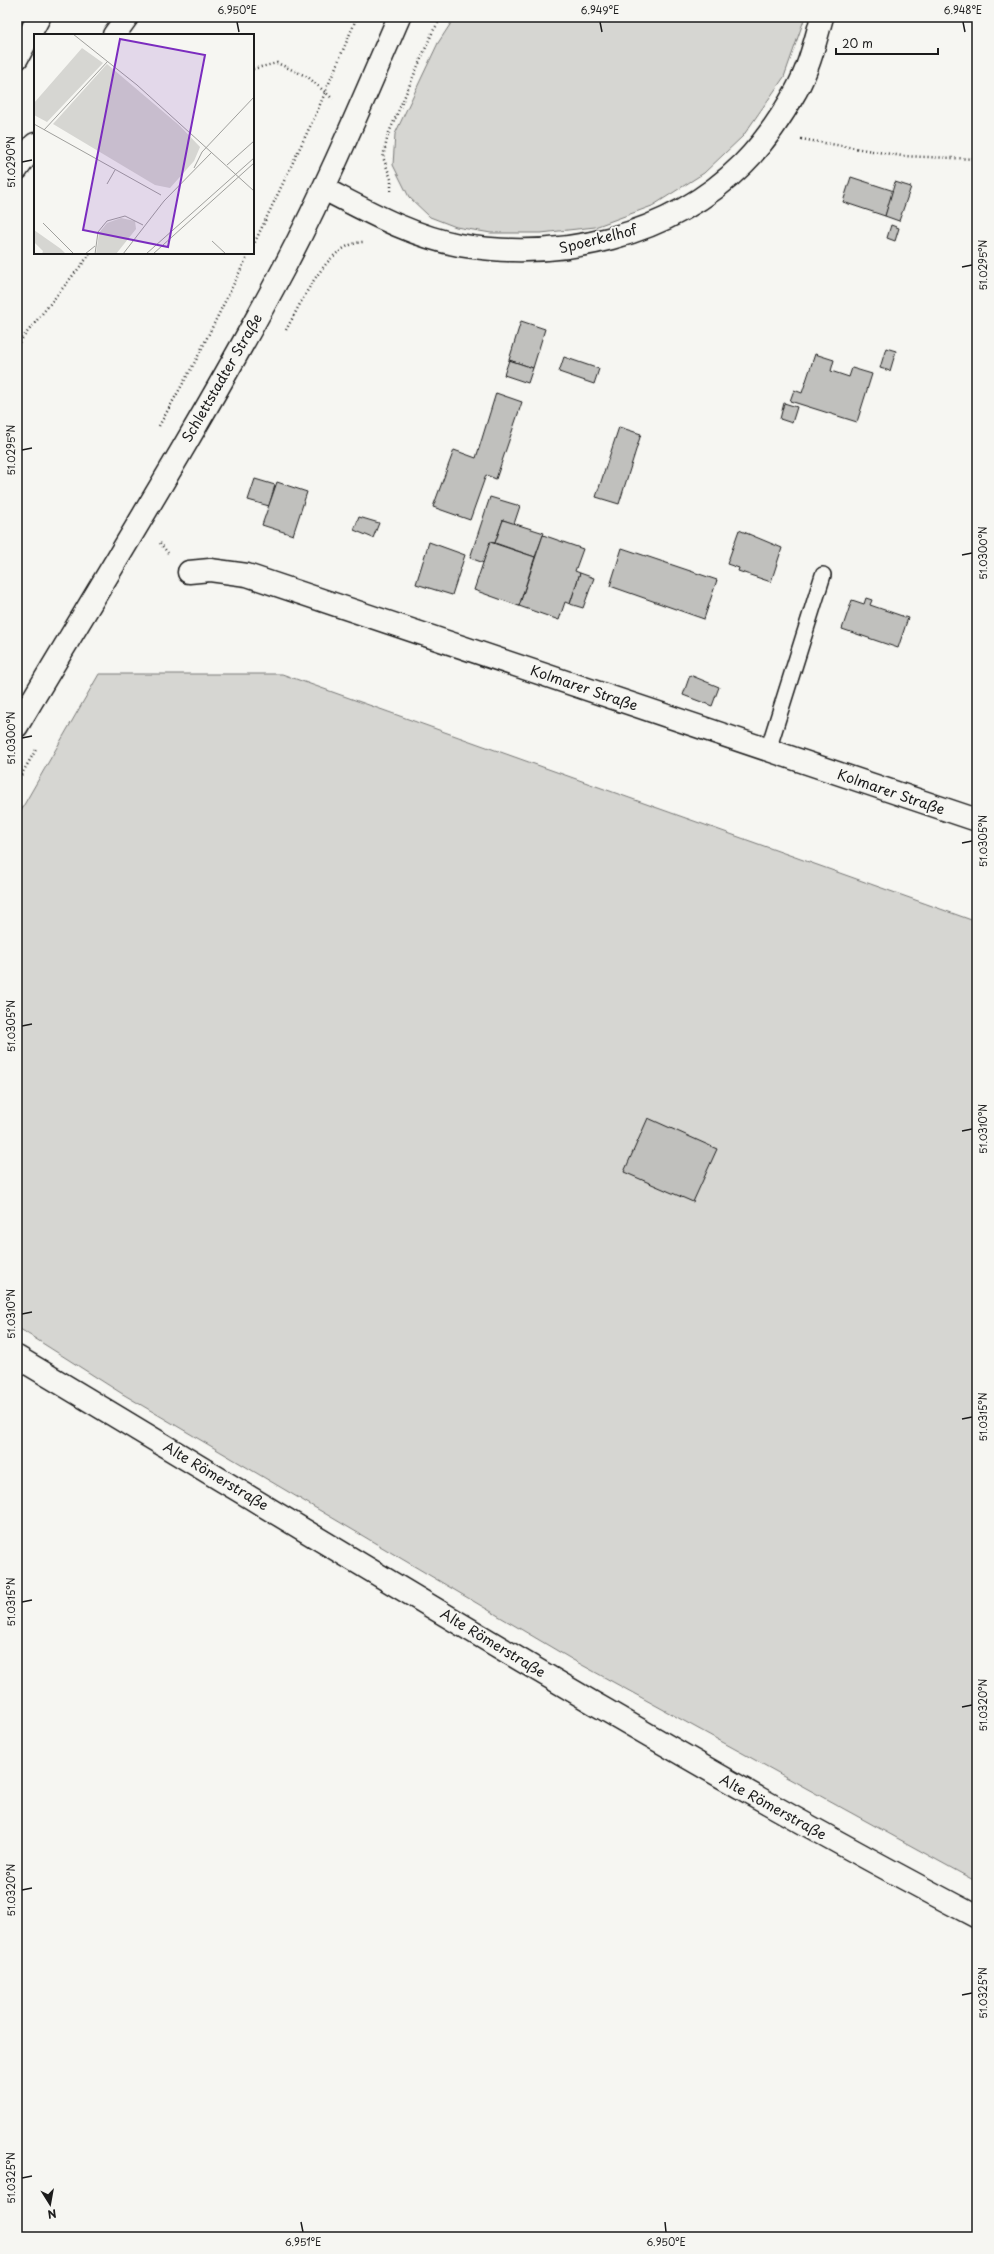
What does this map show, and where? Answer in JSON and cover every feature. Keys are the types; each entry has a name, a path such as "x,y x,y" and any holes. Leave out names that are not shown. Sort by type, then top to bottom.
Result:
{"main road":[{"path":"17,58 40,17"},
{"path":"43,34 55,17"},
{"path":"115,34 127,17"},
{"name":"Schlettstadter Straße","path":"17,726 178,455 286,264 324,189 399,17"},
{"name":"Spoerkelhof","path":"324,189 412,232 458,245 504,251 550,250 593,243 644,228 672,215 710,191 743,164 768,134 797,90 811,57 822,17"},
{"path":"17,70 34,46"},
{"path":"17,169 34,145"},
{"name":"Kolmarer Straße","path":"189,572 210,570 247,575 977,820"},
{"name":"Alte Römerstraße","path":"17,1357 703,1767 888,1871 977,1917"}],"lane":[{"path":"768,750 823,575"}],"path":[{"path":"254,244 316,114 324,91 357,17"},
{"path":"382,218 392,197 391,179 383,157 388,134 433,31 442,17"},
{"path":"254,69 277,63 308,77 355,117"},
{"path":"768,134 902,156 977,159"},
{"path":"17,345 90,254"},
{"path":"156,432 200,352 249,254"}],"shaded area":[{"path":"455,17 805,17 784,77 743,136 704,173 652,206 595,227 541,233 491,233 456,227 430,217 409,197 393,165 395,134 438,43"},
{"path":"99,674 282,674 977,922 977,1882 573,1660 121,1393 17,1327 17,817"}],"building":[{"path":"851,177 894,191 885,216 843,202"},
{"path":"895,182 911,187 899,221 885,216"},
{"path":"891,225 899,228 895,241 887,238"},
{"path":"521,321 545,329 533,368 509,360"},
{"path":"886,348 896,351 890,371 880,368"},
{"path":"815,354 834,360 831,371 849,377 852,368 872,374 857,422 790,401 794,390 802,393"},
{"path":"564,357 599,369 594,384 559,372"},
{"path":"509,360 533,368 528,383 504,375"},
{"path":"496,393 522,402 496,479 486,475 470,520 433,507 454,450 476,458"},
{"path":"784,403 797,407 792,423 780,419"},
{"path":"619,427 641,434 619,504 596,497"},
{"path":"255,479 275,485 269,506 248,500"},
{"path":"277,482 307,492 293,535 262,525"},
{"path":"490,497 520,506 514,524 503,520 495,543 490,542 484,563 470,558"},
{"path":"359,517 379,523 373,538 354,530"},
{"path":"503,520 544,533 535,557 495,543"},
{"path":"739,530 782,548 771,582 738,571 739,568 727,564"},
{"path":"543,535 583,549 575,571 580,573 570,604 565,602 559,620 519,606"},
{"path":"429,542 465,555 452,595 416,584"},
{"path":"490,542 535,557 519,606 474,590"},
{"path":"622,548 717,580 704,619 610,586"},
{"path":"580,573 594,578 583,608 570,604"},
{"path":"866,598 872,600 870,605 908,618 898,648 842,629 852,600 864,604"},
{"path":"690,675 719,687 712,706 683,695"},
{"path":"648,1118 717,1149 693,1202 624,1172"}]}
